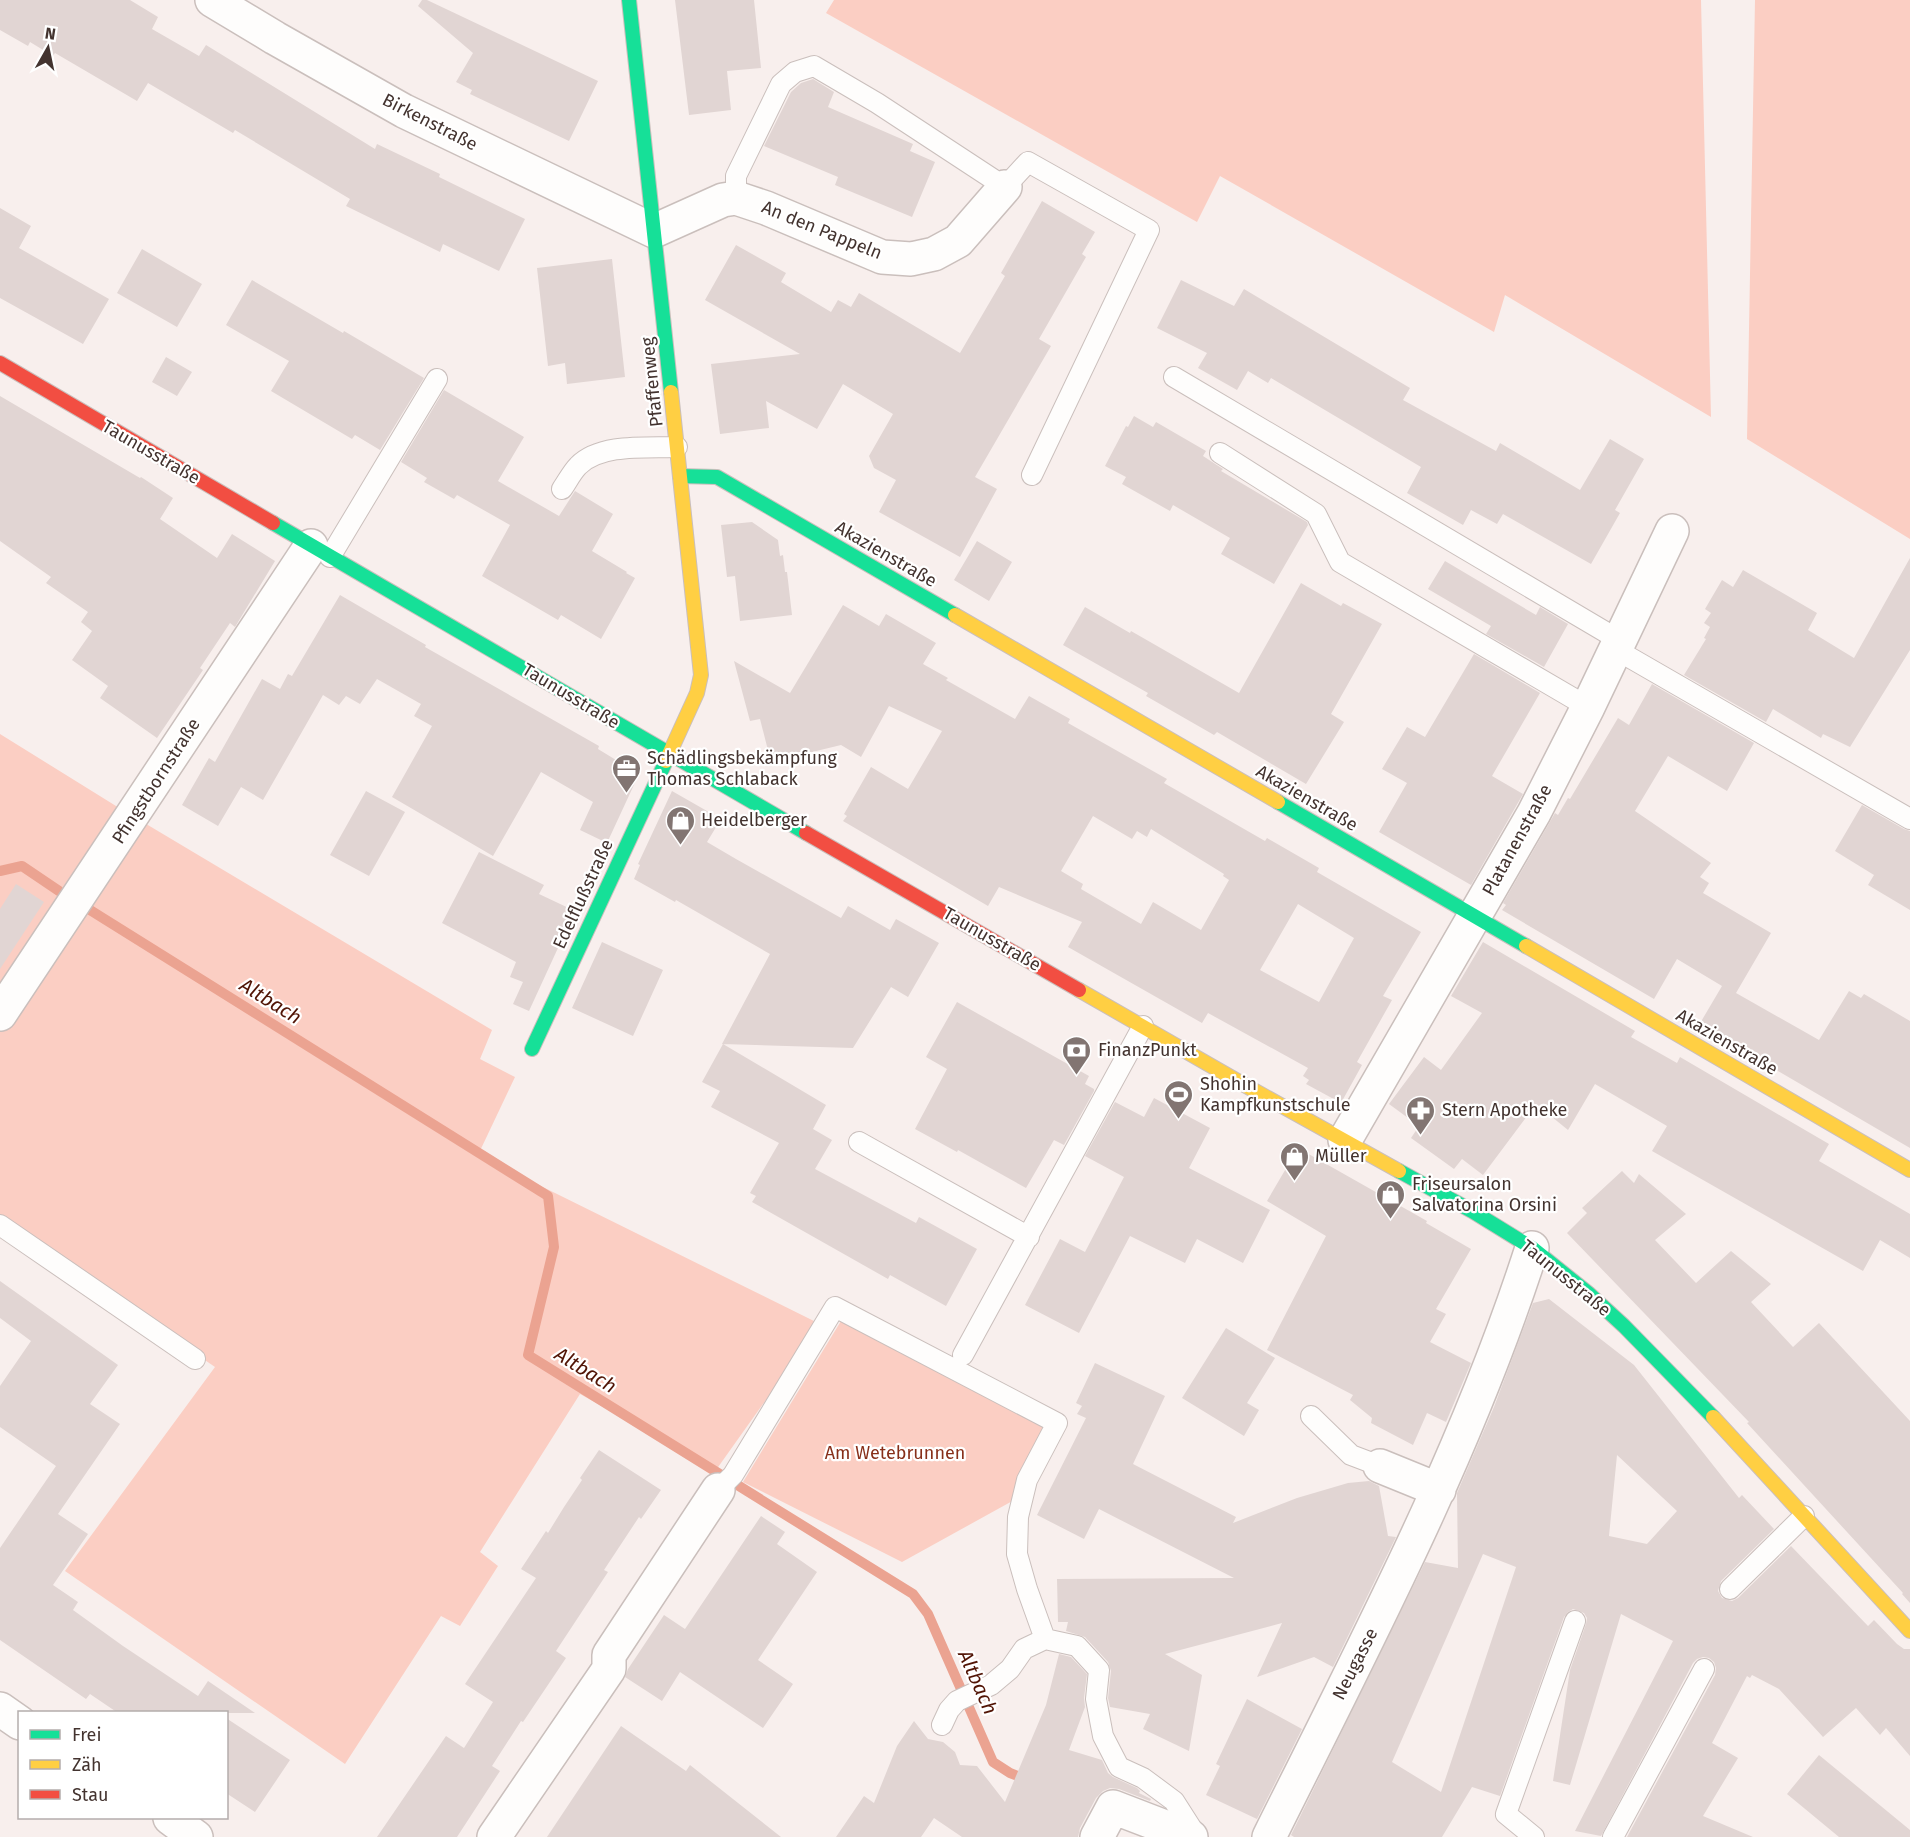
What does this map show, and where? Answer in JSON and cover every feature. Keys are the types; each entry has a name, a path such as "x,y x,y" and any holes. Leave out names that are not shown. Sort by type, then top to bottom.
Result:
{"street":[{"name":"Birkenstraße","path":"212,0 404,111 654,231"},
{"name":"Pfaffenweg","path":"629,0 701,675 697,693 668,754"},
{"name":"An den Pappeln","path":"736,198 766,208 882,257 911,259 934,255 958,241 1005,187"},
{"path":"654,231 723,200 736,198"},
{"name":"Taunusstraße","path":"0,363 668,754 1143,1026 1472,1210 1532,1248 1588,1293 1624,1326 1703,1406 1910,1631"},
{"name":"Akazienstraße","path":"680,476 717,477 1910,1170"},
{"name":"Platanenstraße","path":"1345,1140 1534,813 1588,707 1672,531"},
{"name":"Pfingstbornstraße","path":"0,1014 320,552"},
{"name":"Edelflußstraße","path":"532,1049 668,754"},
{"name":"Neugasse","path":"1269,1837 1384,1608 1439,1490 1472,1413 1532,1248"},
{"path":"1380,1466 1439,1490"},
{"path":"494,1837 609,1669 609,1655 726,1483"},
{"path":"0,1708 18,1722"},
{"path":"1097,1837 1113,1807 1191,1837"},
{"path":"171,1819 196,1837"}],"lane":[{"path":"736,198 736,176 782,84 795,72 814,66 877,103 1005,187 1028,162 1149,230 1032,475"},
{"path":"1173,377 1910,819"},
{"path":"320,552 437,379"},
{"path":"562,489 578,466 596,453 677,447"},
{"path":"1220,453 1316,514 1340,562 1588,707"},
{"path":"963,1355 1143,1026"},
{"path":"859,1142 1029,1236"},
{"path":"0,1225 195,1359"},
{"path":"726,1483 835,1307 1057,1423 1027,1480 1018,1517 1017,1554 1045,1639"},
{"path":"1311,1416 1351,1455 1380,1466"},
{"path":"1730,1589 1804,1516"},
{"path":"1534,1837 1506,1814 1575,1621"},
{"path":"942,1725 949,1710 991,1685 1010,1669 1024,1649 1045,1639 1077,1646 1099,1670 1095,1699 1103,1736 1119,1767 1143,1778 1174,1801 1197,1837"},
{"path":"1613,1837 1704,1669"}],"green space":[{"path":"834,0 1701,0 1711,417 1505,295 1494,332 1220,176 1197,222 826,13"},
{"path":"1755,0 1910,0 1910,539 1747,439"},
{"path":"0,734 116,806 492,1030 480,1059 515,1077 478,1155 820,1324 716,1470 580,1394 480,1552 498,1566 460,1626 441,1616 345,1764 65,1571 215,1367 0,1219"},
{"name":"Am Wetebrunnen","path":"841,1321 1053,1426 1016,1499 902,1562 743,1482"}],"building":[{"path":"0,0 130,0 158,17 152,29 199,56 206,45 375,149 377,144 525,219 499,271 443,244 440,252 346,206 350,199 235,130 233,133 148,83 137,101 55,53 53,56 30,42 28,46 0,30"},
{"path":"422,0 427,0 598,81 569,141 470,94 472,90 456,82 473,53 418,6"},
{"path":"675,0 754,0 761,68 727,71 731,110 689,115"},
{"path":"813,79 834,92 828,107 913,144 910,151 935,162 912,217 835,185 838,177 764,146 791,92 801,83"},
{"path":"1042,201 1095,232 1082,254 1086,257 1039,339 1051,346 975,477 997,489 960,557 879,512 896,480 874,468 869,456 893,414 843,384 817,429 766,401 769,428 720,434 711,364 800,354 705,300 736,245 786,273 781,282 831,312 838,300 851,307 859,293 960,353 1005,276 1001,273"},
{"path":"0,208 31,226 19,248 109,299 83,344 0,298"},
{"path":"142,249 202,284 177,327 117,293"},
{"path":"612,259 625,377 567,384 565,363 548,366 537,268"},
{"path":"252,280 424,378 380,450 355,435 352,439 271,391 289,361 226,325"},
{"path":"1181,280 1234,306 1244,289 1410,388 1403,400 1496,451 1500,443 1580,490 1610,439 1644,459 1615,510 1620,513 1591,564 1503,514 1497,524 1471,510 1463,525 1407,493 1421,467 1271,378 1268,383 1248,371 1237,390 1198,368 1207,353 1157,328"},
{"path":"166,357 192,372 177,396 152,382"},
{"path":"444,390 524,437 498,481 559,516 575,491 613,514 592,551 635,578 601,639 561,615 558,620 482,576 510,525 457,495 454,499 424,482 427,478 401,462"},
{"path":"0,396 141,477 173,498 160,519 217,558 232,534 275,561 235,627 230,623 200,668 203,670 157,738 100,698 108,686 72,660 92,631 81,622 88,612 46,583 51,577 0,541"},
{"path":"1134,416 1153,427 1156,422 1206,451 1203,456 1223,469 1221,471 1307,522 1308,525 1274,584 1221,554 1230,538 1173,505 1170,511 1122,484 1126,477 1105,466 1126,426 1128,427"},
{"path":"752,522 778,540 780,556 783,555 785,572 787,572 792,615 740,621 735,576 727,577 721,525"},
{"path":"977,541 1012,562 989,601 954,580"},
{"path":"1910,558 1910,650 1850,747 1823,734 1821,738 1773,709 1766,722 1684,675 1706,639 1704,638 1710,627 1704,623 1711,613 1705,609 1722,580 1733,587 1743,570 1817,613 1808,630 1854,658"},
{"path":"1445,561 1536,615 1540,607 1568,624 1544,667 1486,634 1491,626 1428,589"},
{"path":"1301,583 1341,606 1343,603 1382,624 1331,714 1344,722 1306,784 1217,732 1214,735 1146,696 1148,693 1063,645 1085,607 1239,693"},
{"path":"340,595 426,645 425,647 599,746 598,749 639,774 607,843 580,830 593,802 541,772 493,856 392,797 432,726 414,716 421,704 377,679 360,704 346,696 339,705 323,695 263,800 241,787 218,826 182,805 209,758 215,762 262,679 280,689 288,674 292,676"},
{"path":"843,605 879,626 886,614 936,643 923,664 948,678 946,680 1015,719 1029,696 1070,719 1068,723 1167,779 1164,783 1265,841 1267,838 1319,868 1317,872 1421,932 1383,996 1392,1000 1357,1062 1362,1065 1341,1103 1306,1084 1309,1080 1303,1076 1308,1068 1208,1013 1202,1023 1068,947 1082,922 999,887 988,906 843,821 847,816 844,814 871,767 908,789 942,731 889,706 861,757 841,745 771,762 760,719 750,721 734,661 790,693","holes":["1093,816 1132,839 1137,831 1147,837 1151,829 1224,874 1223,876 1229,880 1201,930 1153,902 1141,924 1081,889 1083,884 1061,871","1298,904 1354,938 1319,1002 1260,970"]},
{"path":"1474,654 1540,693 1492,776 1523,794 1471,885 1379,832 1407,783 1382,769 1407,727 1425,737"},
{"path":"1652,684 1754,743 1727,791 1668,756 1635,811 1711,863 1700,877 1709,883 1703,893 1771,933 1736,993 1819,1040 1849,991 1861,998 1864,994 1910,1021 1910,1148 1699,1025 1722,986 1677,959 1654,999 1502,910 1506,905 1503,903 1555,813 1558,815 1568,798 1570,799 1618,718 1629,725"},
{"path":"366,791 405,812 369,876 330,855"},
{"path":"672,791 721,819 707,842 736,859 841,918 848,906 890,930 896,919 939,943 908,997 891,987 853,1048 722,1044 770,954 676,900 675,902 634,879 640,865 638,864"},
{"path":"1862,805 1910,831 1910,910 1868,885 1874,875 1835,851"},
{"path":"479,852 544,885 539,894 575,911 529,1011 513,1004 523,982 510,977 516,962 442,923"},
{"path":"16,884 44,902 0,969 0,909"},
{"path":"602,942 663,970 633,1036 572,1008"},
{"path":"1483,942 1635,1031 1631,1037 1677,1063 1680,1057 1829,1144 1819,1161 1910,1214 1910,1258 1880,1240 1863,1271 1652,1151 1667,1126 1595,1084 1568,1130 1536,1104 1483,1175 1462,1159 1454,1169 1411,1138 1419,1126 1389,1104 1424,1057 1441,1070 1482,1013 1451,996"},
{"path":"957,1002 1089,1076 1085,1084 1094,1089 1064,1145 1054,1140 1026,1188 915,1129 947,1069 926,1057"},
{"path":"723,1044 826,1105 813,1129 832,1140 815,1169 916,1223 919,1217 977,1249 946,1306 890,1275 888,1279 752,1202 756,1196 750,1193 779,1143 711,1107 720,1091 702,1082"},
{"path":"1154,1098 1210,1128 1189,1168 1270,1210 1243,1263 1197,1239 1185,1263 1130,1236 1079,1333 1025,1305 1060,1239 1085,1252 1124,1177 1085,1156 1115,1102 1144,1117"},
{"path":"1298,1148 1427,1221 1426,1223 1471,1249 1436,1309 1446,1314 1430,1342 1471,1363 1446,1422 1427,1413 1413,1445 1371,1423 1372,1418 1350,1400 1353,1395 1267,1350 1326,1236 1267,1201"},
{"path":"1622,1171 1634,1183 1639,1174 1686,1214 1655,1240 1696,1283 1731,1251 1771,1284 1751,1302 1793,1347 1819,1323 1910,1421 1910,1603 1747,1423 1749,1422 1567,1233 1587,1213 1582,1208"},
{"path":"0,1281 118,1365 90,1404 120,1424 58,1514 88,1534 53,1585 78,1602 73,1610 198,1696 208,1681 255,1713 115,1711 90,1694 86,1699 0,1640 0,1548 56,1466 0,1427 0,1386 31,1341 0,1318"},
{"path":"1549,1299 1634,1365 1739,1498 1742,1495 1774,1529 1721,1581 1718,1591 1722,1598 1732,1601 1738,1598 1791,1546 1868,1626 1874,1620 1897,1644 1904,1649 1910,1649 1910,1756 1886,1728 1880,1735 1856,1708 1823,1737 1779,1689 1752,1675 1750,1678 1747,1676 1712,1743 1738,1758 1703,1816 1753,1837 1627,1837 1715,1675 1714,1662 1703,1657 1693,1663 1601,1836 1575,1831 1673,1641 1621,1614 1570,1785 1553,1781 1570,1670 1587,1618 1584,1613 1573,1609 1564,1617 1500,1796 1472,1787 1442,1837 1294,1837 1291,1835 1425,1562 1458,1568 1457,1493 1494,1407 1533,1303","holes":["1617,1455 1677,1511 1647,1544 1609,1536","1483,1554 1516,1567 1441,1792 1392,1762"]},
{"path":"1226,1328 1275,1358 1247,1403 1259,1410 1244,1436 1182,1398"},
{"path":"1095,1363 1165,1396 1133,1464 1236,1517 1233,1523 1297,1498 1348,1483 1369,1481 1379,1486 1388,1536 1396,1537 1333,1667 1314,1657 1257,1677 1282,1623 1165,1654 1202,1675 1189,1751 1143,1729 1150,1714 1110,1707 1108,1698 1111,1671 1108,1662 1085,1637 1066,1631 1068,1622 1058,1622 1057,1579 1234,1578 1099,1509 1084,1539 1037,1515 1086,1418 1077,1414 1082,1406 1076,1403"},
{"path":"599,1450 661,1490 641,1519 639,1517 604,1570 608,1572 556,1651 566,1658 492,1766 500,1771 457,1837 377,1837 446,1736 464,1748 493,1702 465,1684 536,1578 521,1569 546,1531 548,1533"},
{"path":"761,1516 785,1532 777,1544 817,1572 758,1660 793,1684 763,1728 680,1672 662,1701 625,1677 664,1615 685,1629"},
{"path":"1059,1654 1071,1657 1087,1674 1085,1707 1069,1750 1102,1760 1108,1773 1137,1788 1139,1793 1151,1799 1150,1801 1119,1789 1110,1788 1103,1791 1096,1798 1080,1828 1078,1837 962,1837 934,1818 921,1837 836,1837 864,1796 874,1803 897,1746 914,1721 928,1739 943,1742 955,1752 960,1765 977,1766 1005,1802 1046,1705"},
{"path":"1247,1699 1302,1729 1257,1819 1206,1795 1220,1766 1216,1764"},
{"path":"228,1719 290,1760 255,1812 228,1794"},
{"path":"621,1726 686,1771 690,1765 781,1837 547,1837"},
{"path":"1819,1755 1910,1830 1910,1837 1839,1837 1787,1794"}],"waterway":[{"name":"Altbach","path":"0,871 22,866 59,891"},
{"name":"Altbach","path":"90,910 548,1196 554,1247 528,1355 913,1594 928,1614 993,1762 1010,1773 1028,1780"}],"traffic: fast":[{"path":"629,0 671,392"},
{"path":"680,476 717,477 955,615"},
{"path":"273,523 806,833"},
{"path":"532,1049 666,761"},
{"path":"1278,802 1526,946"},
{"path":"1399,1171 1472,1211 1532,1248 1588,1293 1624,1326 1713,1417"}],"traffic: slow":[{"path":"666,761 697,693 701,675 671,392"},
{"path":"955,615 1278,802"},
{"path":"1526,946 1910,1170"},
{"path":"1079,990 1399,1171"},
{"path":"1713,1417 1910,1631"}],"traffic: jam":[{"path":"0,363 273,523"},
{"path":"806,833 1079,990"}],"place":[{"name":"Schädlingsbekämpfung Thomas Schlaback","path":"626,794"},
{"name":"Heidelberger","path":"680,846"},
{"name":"FinanzPunkt","path":"1077,1076"},
{"name":"Shohin Kampfkunstschule","path":"1179,1120"},
{"name":"Stern Apotheke","path":"1421,1136"},
{"name":"Müller","path":"1294,1182"},
{"name":"Friseursalon Salvatorina Orsini","path":"1391,1220"}]}
